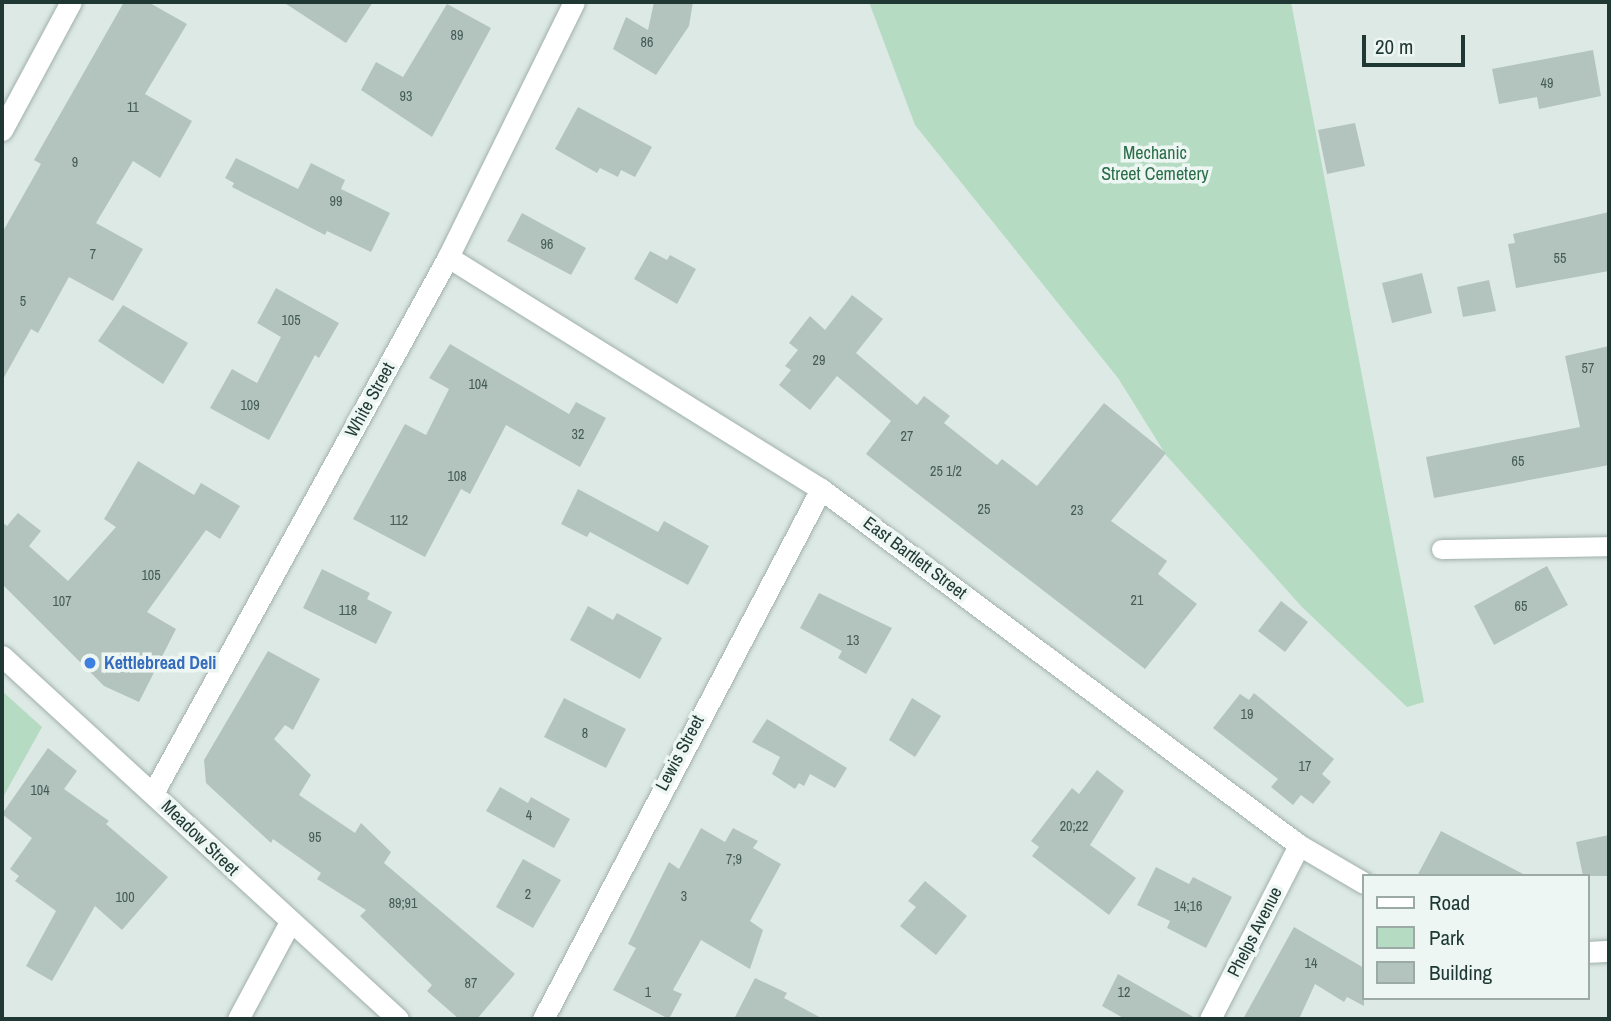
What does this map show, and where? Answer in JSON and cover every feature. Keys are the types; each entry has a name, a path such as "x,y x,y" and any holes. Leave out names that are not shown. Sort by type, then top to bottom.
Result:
{"street":[{"path":"2,130 71,2"},
{"name":"White Street","path":"153,793 449,257 574,2"},
{"name":"East Bartlett Street","path":"449,257 821,489 1299,845 1362,882"},
{"name":"Lewis Street","path":"543,1019 821,489"},
{"name":"Meadow Street","path":"2,656 153,793 289,924 398,1019"},
{"name":"Phelps Avenue","path":"1210,1019 1299,845"},
{"path":"238,1019 289,924"},
{"path":"1590,952 1609,951"}],"lane":[{"path":"1441,550 1609,546"}],"green space":[{"name":"Mechanic Street Cemetery","path":"869,2 1291,2 1424,702 1407,707 1301,606 1166,455 1118,378 915,125"},
{"path":"2,691 42,727 2,799"}],"building":[{"path":"124,2 148,2 187,24 145,94 192,121 160,178 133,161 96,223 143,249 113,301 69,277 38,333 31,329 2,381 2,233 41,164 34,160"},
{"path":"283,2 373,2 346,43"},
{"path":"654,2 693,2 689,26 656,75 613,49 626,17 648,30"},
{"path":"447,4 491,28 432,137 361,90 376,62 403,77"},
{"path":"1593,50 1601,96 1539,109 1537,97 1499,104 1492,69"},
{"path":"578,107 652,147 635,177 621,170 618,177 600,168 597,173 555,149"},
{"path":"1355,123 1365,166 1327,174 1318,130"},
{"path":"236,158 298,189 311,163 345,180 341,189 390,213 371,252 327,231 325,235 232,187 234,183 225,178"},
{"path":"1609,212 1609,271 1516,288 1508,244 1515,243 1513,234"},
{"path":"522,213 586,248 571,275 507,241"},
{"path":"650,251 667,260 670,255 696,269 677,304 634,279"},
{"path":"1422,273 1432,313 1392,323 1382,283"},
{"path":"1489,280 1496,311 1463,317 1457,287"},
{"path":"276,288 339,323 319,358 315,355 269,440 210,408 232,369 257,383 281,337 257,323"},
{"path":"852,295 883,319 856,353 917,405 924,396 950,416 944,423 997,465 1002,459 1037,486 1104,403 1166,453 1111,521 1167,561 1158,574 1197,604 1145,669 866,454 891,421 837,376 810,410 779,385 791,370 785,366 798,350 789,343 810,316 825,330"},
{"path":"123,305 188,343 163,384 98,341"},
{"path":"450,344 569,414 576,402 606,418 580,467 506,425 470,494 461,489 425,557 353,519 405,424 426,435 449,389 429,378"},
{"path":"1609,346 1609,465 1434,498 1426,457 1580,427 1565,356"},
{"path":"138,461 194,495 201,483 240,506 220,539 206,530 147,612 176,629 139,702 104,686 2,584 2,522 7,526 18,513 41,531 29,546 68,581 116,527 104,519"},
{"path":"578,489 658,532 664,521 709,546 688,585 590,532 587,537 561,524"},
{"path":"1547,566 1568,605 1494,645 1474,606"},
{"path":"322,569 370,593 367,599 392,612 376,644 303,608"},
{"path":"819,593 892,628 866,674 838,658 842,651 800,628"},
{"path":"1281,601 1308,622 1285,652 1258,631"},
{"path":"588,606 613,620 617,613 662,638 640,679 570,640"},
{"path":"268,651 320,679 293,730 285,725 274,739 311,775 299,795 355,833 361,823 391,852 384,863 515,974 477,1019 459,1019 427,991 432,985 360,916 366,910 317,879 321,873 273,839 271,843 206,783 204,760"},
{"path":"1254,693 1334,759 1322,774 1331,782 1313,804 1301,795 1293,805 1271,787 1278,779 1213,728 1240,694 1249,700"},
{"path":"564,698 626,729 606,768 544,737"},
{"path":"912,698 941,716 915,757 889,740"},
{"path":"767,719 847,768 835,788 810,774 804,786 799,783 795,789 772,774 780,757 752,742"},
{"path":"48,748 77,771 64,789 109,821 106,824 168,877 122,930 95,906 52,981 26,966 56,911 15,881 19,876 10,869 32,838 2,814"},
{"path":"1097,770 1124,791 1090,845 1136,878 1109,915 1032,856 1039,847 1031,841 1072,788 1079,794"},
{"path":"500,787 528,803 531,797 570,819 554,848 486,811"},
{"path":"701,828 725,842 733,828 758,841 753,848 781,864 750,921 763,930 750,969 701,940 673,990 682,994 669,1019 613,990 636,948 628,944 669,862 679,869"},
{"path":"1441,831 1523,874 1418,874"},
{"path":"1609,835 1609,876 1583,874 1576,842"},
{"path":"523,859 561,880 533,928 496,907"},
{"path":"1156,867 1189,884 1193,877 1232,897 1206,948 1167,928 1170,921 1137,905"},
{"path":"925,881 967,916 936,955 900,926 916,907 908,901"},
{"path":"1294,927 1362,967 1364,1006 1347,997 1344,1002 1315,984 1299,1019 1243,1019"},
{"path":"1118,974 1197,1019 1125,1019 1102,1006"},
{"path":"755,978 787,993 784,998 823,1019 734,1019"}],"place":[{"name":"Kettlebread Deli","path":"90,663"}]}
